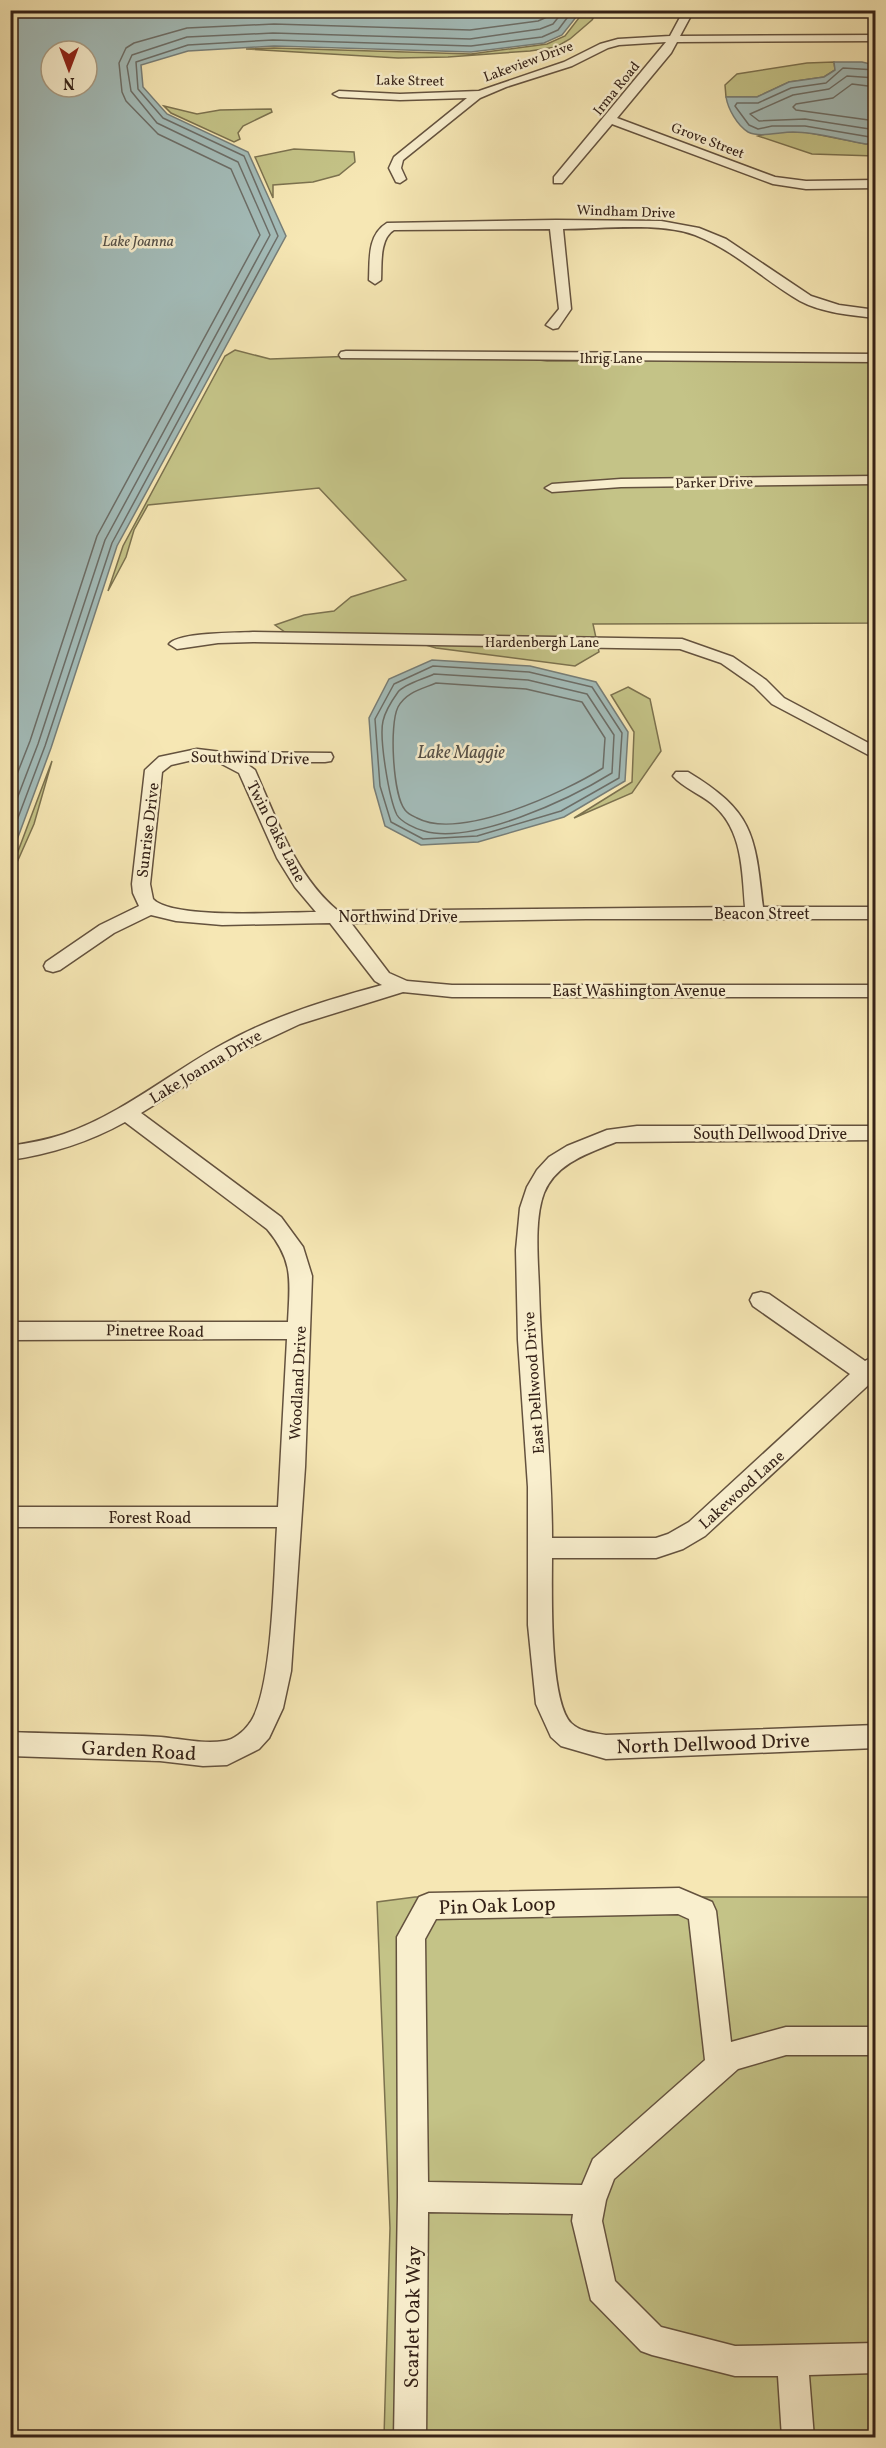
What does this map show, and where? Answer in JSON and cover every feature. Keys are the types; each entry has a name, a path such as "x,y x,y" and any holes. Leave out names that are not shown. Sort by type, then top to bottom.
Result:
{"street":[{"name":"Irma Road","path":"558,180 642,77 667,51 690,10"},
{"name":"Lakeview Drive","path":"400,178 394,168 398,159 481,94 568,64 609,44 636,39 876,38"},
{"name":"Lake Street","path":"339,94 399,97 481,94"},
{"name":"Grove Street","path":"610,119 758,175 796,184 876,184"},
{"path":"553,325 565,309 556,224"},
{"name":"Windham Drive","path":"375,280 379,236 390,227 649,224 695,231 734,249 788,289 806,299 837,309 876,314"},
{"name":"Ihrig Lane","path":"346,355 876,358"},
{"name":"Parker Drive","path":"552,488 621,483 876,480"},
{"name":"Hardenbergh Lane","path":"177,644 218,638 253,637 682,644 727,660 760,683 778,701 876,754"},
{"name":"Southwind Drive","path":"176,757 198,754 222,757 325,757"},
{"name":"Sunrise Drive","path":"150,908 142,897 141,884 154,771 165,761 176,757"},
{"name":"Twin Oaks Lane","path":"222,757 246,770 286,858 315,901 353,937 382,976 402,986"},
{"path":"682,776 722,801 741,826 747,841 755,913"},
{"path":"53,966 107,929 150,908"},
{"name":"Northwind Drive","path":"150,908 162,914 211,918 649,913"},
{"name":"Beacon Street","path":"649,913 876,913"},
{"name":"East Washington Avenue","path":"402,986 452,991 876,991"},
{"name":"Lake Joanna Drive","path":"10,1153 64,1143 128,1114 188,1072 268,1029 339,1003 402,986"},
{"name":"Woodland Drive","path":"128,1114 249,1202 274,1223 291,1242 298,1256 301,1276 299,1330 290,1517 279,1671 270,1708 260,1730"},
{"name":"South Dellwood Drive","path":"664,1133 876,1133"},
{"name":"East Dellwood Drive","path":"557,1724 549,1704 540,1625 540,1488 529,1340 527,1250 530,1208 534,1192 544,1175 556,1162 596,1140 626,1134 664,1133"},
{"path":"761,1300 871,1369"},
{"name":"Pinetree Road","path":"10,1331 299,1330"},
{"name":"Lakewood Lane","path":"541,1548 656,1548 682,1538 697,1529 743,1489 871,1369"},
{"name":"Forest Road","path":"10,1516 290,1517"},
{"name":"North Dellwood Drive","path":"557,1724 570,1738 606,1747 876,1736"},
{"name":"Garden Road","path":"10,1744 160,1749 203,1754 227,1753 250,1741 260,1730"},
{"name":"Pin Oak Loop","path":"413,2197 411,1937 429,1906 679,1901 702,1911 720,2066"},
{"path":"876,2041 786,2041 730,2057 603,2169 591,2200 587,2221 602,2289 652,2340 735,2361 876,2358"},
{"path":"413,2197 591,2200"},
{"name":"Scarlet Oak Way","path":"410,2438 413,2197"},
{"path":"792,2361 798,2438"}],"shaded area":[{"path":"585,10 598,11 592,20 570,39 556,47 530,51 398,58 246,49 471,54 547,44 565,36"},
{"path":"834,62 835,70 824,77 789,82 757,97 726,97 725,85 737,74 807,63"},
{"path":"164,106 197,114 220,110 271,109 272,112 243,126 238,133 240,139 234,142 171,113"},
{"path":"772,132 805,132 866,144 875,143 875,156 812,154 758,136"},
{"path":"294,149 354,152 355,162 339,175 313,182 273,185 273,198 255,157"},
{"path":"235,350 270,359 474,352 547,361 875,359 875,623 593,624 599,652 575,666 436,648 402,638 299,642 275,625 304,615 334,611 351,597 406,580 319,488 148,505 134,530 126,557 108,591 123,546 225,356"},
{"path":"628,687 650,699 661,751 632,793 574,818 632,782 634,732 611,695"},
{"path":"52,761 34,824 11,876 11,870"},
{"path":"415,1897 875,1897 875,2437 384,2437 390,2228 377,1902"}],"water":[{"name":"Lake Joanna","path":"11,10 581,11 562,35 544,43 471,52 274,46 188,51 141,65 143,87 167,114 248,152 286,236 117,546 51,748 11,856"},
{"path":"834,62 862,62 875,65 875,143 866,144 802,132 753,134 740,125 731,112 726,97 757,97 789,82 824,77 835,70"},
{"name":"Lake Maggie","path":"432,660 530,666 596,682 628,732 625,781 564,817 478,842 421,845 385,826 374,787 369,718 389,679"}]}
